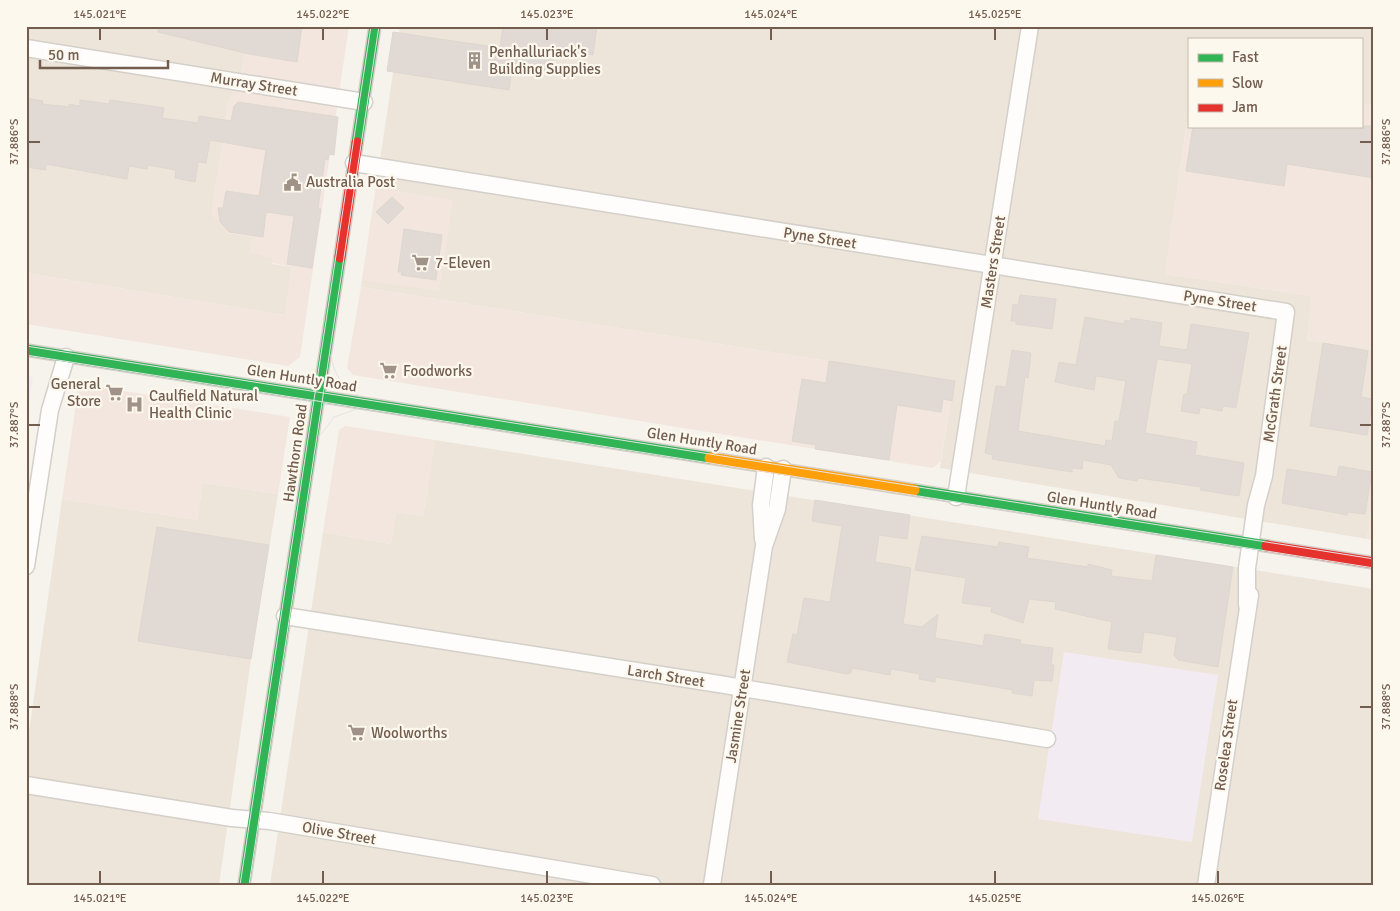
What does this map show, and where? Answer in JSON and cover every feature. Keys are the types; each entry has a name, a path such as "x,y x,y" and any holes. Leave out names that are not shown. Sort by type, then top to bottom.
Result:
{"street":[{"name":"Hawthorn Road","path":"244,885 375,26"},
{"name":"Masters Street","path":"956,497 1030,26"},
{"name":"Murray Street","path":"26,48 364,102"},
{"name":"Pyne Street","path":"354,163 1286,312"},
{"name":"McGrath Street","path":"1255,545 1256,505 1264,476 1286,312"},
{"name":"Glen Huntly Road","path":"26,350 1374,563"},
{"path":"26,566 58,356"},
{"name":"Jasmine Street","path":"764,546 761,505 766,467"},
{"name":"Jasmine Street","path":"712,885 764,546 777,509 784,469"},
{"name":"Roselea Street","path":"1206,885 1247,604 1247,568 1255,545"},
{"name":"Larch Street","path":"285,616 1047,739"},
{"name":"Olive Street","path":"26,785 652,885"}],"shaded area":[{"path":"26,26 249,26 240,79 227,233 252,237 272,258 272,264 292,267 285,315 26,273"},
{"path":"249,26 349,26 300,357 288,366 26,324 26,273 285,315 292,267 272,263 272,258 250,253 252,237 227,233 211,213 228,101 240,79"},
{"path":"400,26 1374,26 1374,106 1362,104 1362,38 1188,38 1188,114 1165,274 1312,296 1307,340 1374,349 1374,496 1367,539 940,468 954,381 361,287"},
{"path":"1362,104 1374,106 1374,349 1307,340 1311,296 1165,274 1188,114 1188,128 1362,128"},
{"path":"376,187 453,200 439,291 362,280"},
{"path":"361,287 954,381 941,461 933,468 353,375 347,368"},
{"path":"26,376 33,377 26,423"},
{"path":"79,384 290,417 278,494 203,483 197,520 62,499"},
{"path":"345,426 435,440 423,516 396,512 391,544 323,532 339,430"},
{"path":"435,440 1374,589 1374,885 270,885 323,532 391,544 396,512 423,516"},
{"path":"203,483 278,494 251,659 219,885 26,885 26,753 62,499 197,520"},
{"path":"1374,496 1374,540 1367,539"},
{"path":"1064,652 1218,675 1192,842 1038,819"}],"building":[{"path":"159,26 302,26 297,62 249,54 158,32"},
{"name":"Penhalluriack's Building Supplies","path":"503,26 597,26 593,55 555,49 551,72 512,67 509,90 387,71 393,32 500,48"},
{"path":"26,98 43,101 42,104 69,107 69,104 80,106 80,100 109,104 110,100 164,108 162,118 198,123 199,116 231,121 234,106 238,102 338,117 334,155 329,154 328,160 325,159 318,208 321,209 312,268 287,264 294,216 266,212 263,237 229,232 220,222 218,208 223,208 226,191 259,196 266,150 210,140 206,163 198,162 195,182 175,178 176,170 148,165 147,169 129,166 127,179 46,164 46,170 26,167"},
{"path":"1362,126 1374,126 1374,178 1287,164 1284,186 1186,171 1193,128 1362,128"},
{"path":"392,197 404,208 388,224 376,212"},
{"name":"7-Eleven","path":"404,229 442,235 436,280 401,275 402,272 398,272"},
{"path":"1020,295 1056,299 1052,329 1016,324 1016,321 1011,321 1013,304 1018,305"},
{"path":"1085,317 1124,324 1125,320 1130,321 1131,318 1162,323 1159,346 1187,350 1191,324 1249,333 1236,408 1223,406 1222,411 1200,407 1199,414 1181,411 1184,394 1187,394 1192,364 1157,359 1145,433 1197,442 1195,455 1244,463 1239,496 1200,490 1201,487 1138,478 1137,481 1119,478 1111,465 1083,460 1082,469 1072,468 1072,472 992,459 993,455 985,453 996,386 1006,387 1012,350 1031,353 1028,378 1025,377 1018,431 1105,446 1106,440 1112,441 1115,421 1119,421 1126,381 1096,376 1094,390 1055,382 1059,362 1076,365"},
{"path":"1323,343 1368,351 1361,397 1373,399 1367,435 1310,426"},
{"path":"829,361 955,381 952,401 943,399 941,412 897,405 889,460 815,449 816,445 792,441 802,379 826,383"},
{"path":"1339,466 1372,472 1365,514 1348,512 1347,515 1282,503 1287,469 1337,477"},
{"path":"815,500 910,515 907,539 879,535 875,562 911,568 903,624 922,627 938,614 935,638 983,646 985,634 1021,640 1020,644 1053,648 1051,665 1054,665 1052,681 1034,680 1032,696 1012,693 1013,690 936,677 935,682 919,679 920,674 891,669 890,675 852,668 851,673 847,674 787,662 793,634 797,635 804,598 830,602 842,526 812,521"},
{"path":"157,527 269,545 251,659 138,641"},
{"path":"922,536 998,547 999,542 1029,547 1027,558 1088,567 1088,564 1112,570 1111,576 1152,581 1156,555 1233,567 1218,667 1178,660 1174,655 1177,637 1144,632 1141,653 1108,649 1112,622 1055,609 1056,602 1029,599 1023,623 991,612 992,607 962,603 966,578 915,570"}],"tram line":[{"path":"240,885 371,26"},
{"path":"249,885 379,26"},
{"path":"26,346 1374,559"},
{"path":"26,355 1374,568"},
{"path":"331,355 334,368 340,380 348,389 360,396"},
{"path":"319,437 334,417 357,409"}],"traffic: fast":[{"path":"357,143 375,26"},
{"path":"244,885 340,257"},
{"path":"26,350 710,458"},
{"path":"914,490 1267,546"}],"traffic: slow":[{"path":"710,458 914,490"}],"traffic: jam":[{"path":"340,257 357,143"},
{"path":"1267,546 1374,563"}],"place":[{"name":"Penhalluriack's Building Supplies","path":"475,61"},
{"name":"Australia Post","path":"292,182"},
{"name":"7-Eleven","path":"421,263"},
{"name":"Foodworks","path":"389,371"},
{"name":"General Store","path":"115,393"},
{"name":"Caulfield Natural Health Clinic","path":"135,405"},
{"name":"Woolworths","path":"357,733"}]}
